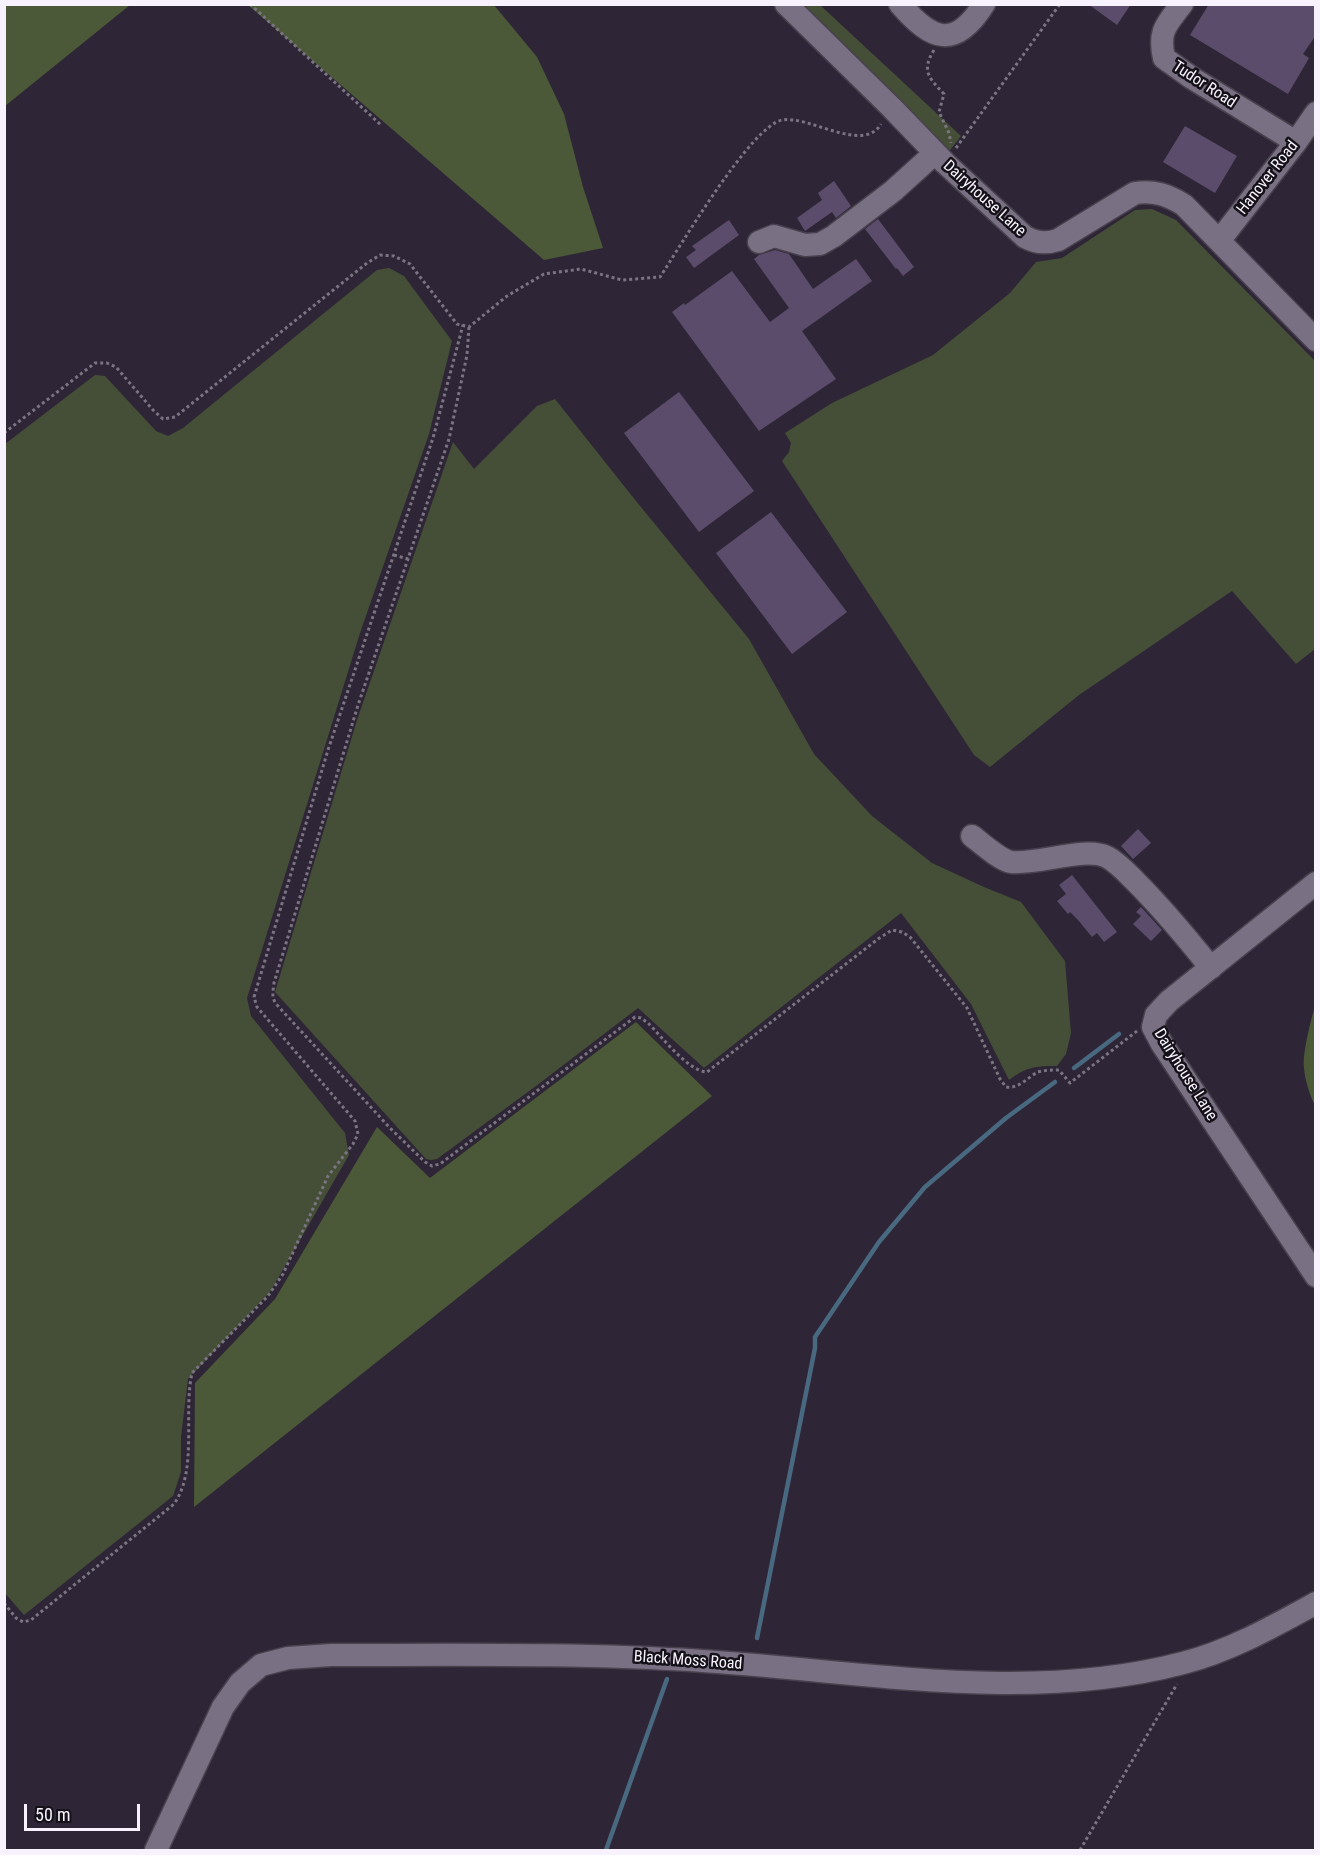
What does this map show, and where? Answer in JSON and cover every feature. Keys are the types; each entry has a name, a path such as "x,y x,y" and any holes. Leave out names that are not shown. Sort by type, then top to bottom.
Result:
{"street":[{"name":"Dairyhouse Lane","path":"786,4 891,106 935,153 1025,237 1033,242 1051,243 1135,193 1146,191 1163,194 1184,205 1316,340"},
{"path":"900,4 915,21 929,32 943,36 956,34 973,22 984,4"},
{"name":"Tudor Road","path":"1182,4 1166,25 1161,41 1164,58 1296,142"},
{"name":"Hanover Road","path":"1219,241 1316,113"},
{"path":"759,242 774,236 805,245 820,244 893,191 935,153"},
{"path":"972,836 1009,862 1063,858 1088,853 1107,857 1143,889 1211,968"},
{"name":"Dairyhouse Lane","path":"1316,883 1159,1011 1154,1021 1154,1030 1316,1276"},
{"name":"Black Moss Road","path":"156,1851 223,1707 240,1683 261,1665 288,1658 332,1655 605,1656 705,1661 911,1679 1040,1684 1089,1681 1184,1663 1223,1650 1316,1603"}],"path":[{"path":"250,4 381,125"},
{"path":"943,36 927,61 928,76 944,94 939,112 949,133 954,152 1060,4"},
{"path":"891,106 878,128 863,136 798,121 783,120 771,124 733,165 660,277 622,280 581,269 544,274 507,296 469,327 466,355 449,439 354,716 274,982 273,1000 390,1128 424,1162 432,1166 440,1164 635,1017 648,1023 691,1067 707,1072 892,930 910,937 967,1008 1000,1079 1006,1087 1012,1088 1037,1073 1048,1070 1059,1070 1070,1083 1135,1032 1154,1030"},
{"path":"4,433 95,363 107,363 116,367 163,419 175,417 367,262 380,255 394,256 410,264 456,324 469,327"},
{"path":"4,1603 16,1618 23,1622 31,1620 174,1504 182,1493 187,1473 189,1387 192,1372 268,1296 283,1274 328,1176 358,1134 355,1121 257,1007 254,997 328,750 433,438 463,325"},
{"path":"394,555 408,559"},
{"path":"1080,1851 1183,1673 1184,1663"}],"green space":[{"path":"6,4 130,4 130,5 5,106"},
{"path":"248,5 494,5 537,57 564,114 583,187 603,248 544,260"},
{"path":"795,5 820,5 961,136 947,154"},
{"path":"1152,209 1176,220 1315,361 1315,649 1296,664 1232,591 1079,695 990,767 974,755 782,461 789,452 791,443 785,433 832,403 933,355 1010,293 1036,262 1062,258 1135,210"},
{"path":"389,268 404,276 452,341 429,434 360,633 247,998 251,1016 345,1133 349,1155 270,1292 188,1379 181,1437 181,1472 173,1496 24,1615 4,1592 5,444 95,375 105,376 156,431 168,436 183,428 377,270"},
{"path":"555,399 749,639 814,754 872,816 932,863 1021,902 1065,961 1071,1033 1066,1054 1057,1066 1031,1068 1009,1080 971,1004 901,913 704,1068 638,1008 437,1159 431,1160 426,1159 275,992 357,720 453,442 474,469 537,406"},
{"path":"1315,1006 1315,1106 1307,1083 1304,1054"},
{"path":"636,1022 712,1096 194,1507 195,1383 275,1299 377,1127 430,1178"}],"building":[{"path":"1088,4 1131,4 1117,25"},
{"path":"1209,4 1316,4 1316,35 1303,54 1309,58 1288,94 1190,35"},
{"path":"1185,126 1237,156 1215,193 1163,162"},
{"path":"834,181 851,206 836,218 832,212 805,231 797,218 822,200 818,193"},
{"path":"878,219 914,267 903,276 865,229"},
{"path":"729,220 739,235 694,268 686,257 696,250 692,246"},
{"path":"775,250 789,254 813,289 856,259 872,281 802,331 836,379 759,431 672,312 732,271 770,322 789,308 754,259"},
{"path":"679,392 754,491 699,532 624,433"},
{"path":"771,512 847,612 792,654 716,553"},
{"path":"1138,829 1151,843 1133,859 1121,846"},
{"path":"1072,875 1117,932 1104,942 1097,933 1092,937 1078,920 1070,912 1068,914 1057,901 1066,894 1059,885"},
{"path":"1141,907 1162,930 1151,941 1133,924 1141,916 1136,912"}],"waterway":[{"path":"1074,1068 1119,1034"},
{"path":"757,1638 815,1348 815,1337 879,1242 925,1187 1006,1118 1055,1082"},
{"path":"606,1850 667,1679"}]}
